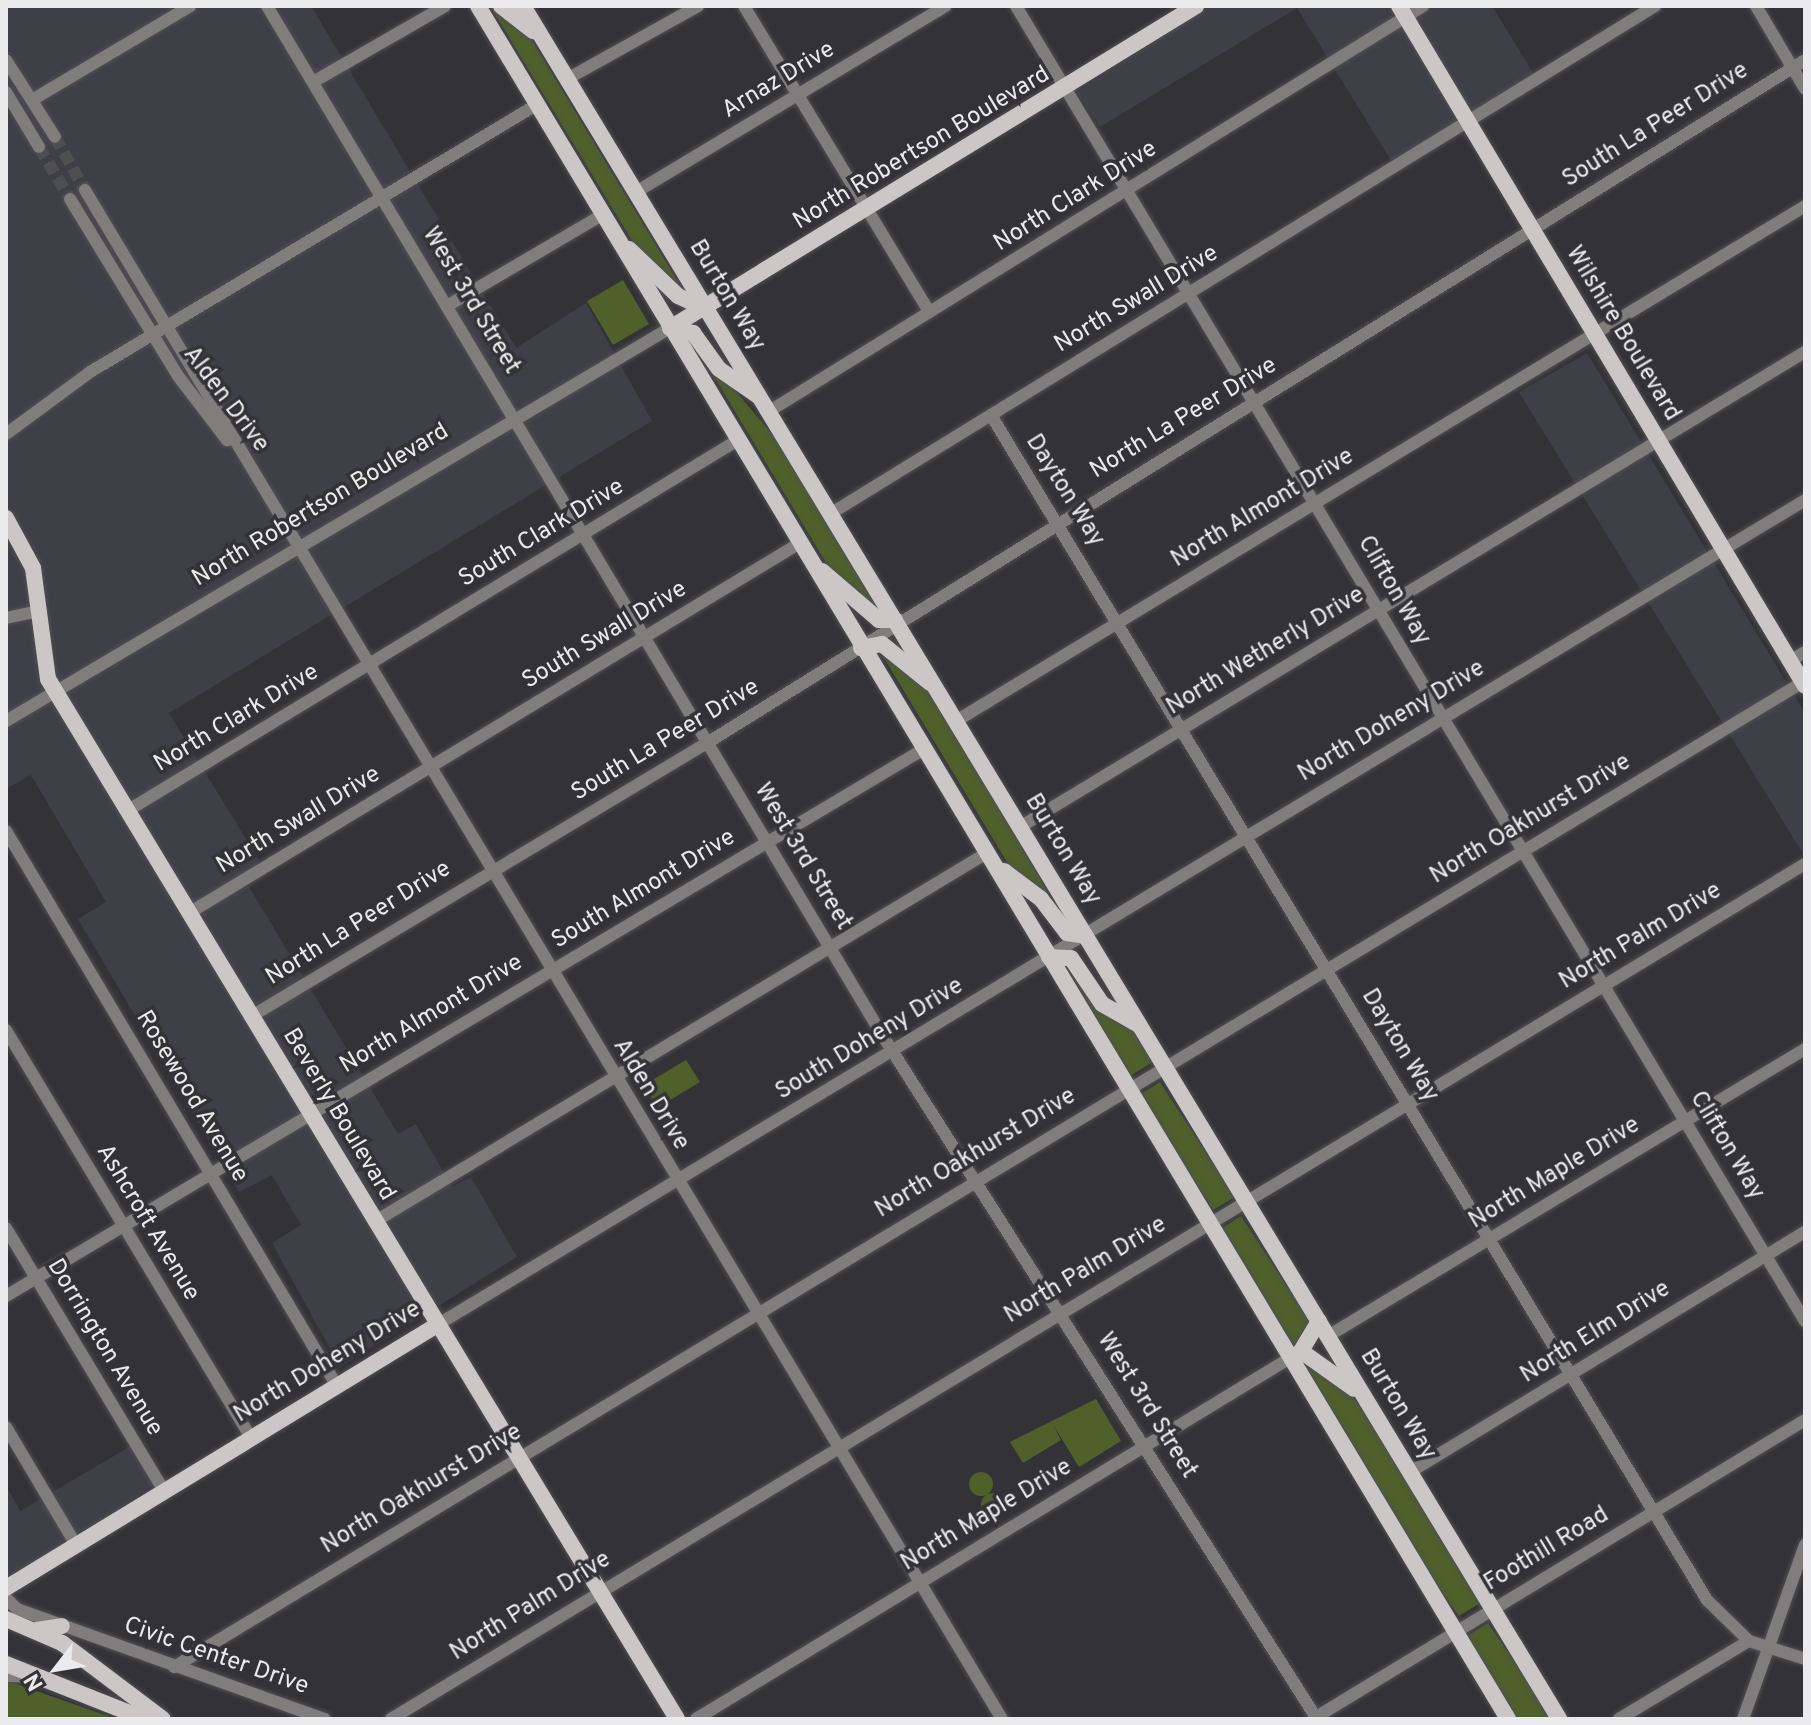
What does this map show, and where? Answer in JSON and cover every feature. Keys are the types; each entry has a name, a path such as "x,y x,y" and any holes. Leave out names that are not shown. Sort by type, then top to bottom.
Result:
{"main road":[{"path":"478,6 604,214 666,330 738,440 1209,1222 1296,1354 1508,1719"},
{"path":"501,6 544,40"},
{"name":"Burton Way","path":"523,6 1559,1719"},
{"name":"North Robertson Boulevard","path":"666,330 706,309 1068,88 1196,6"},
{"name":"Wilshire Boulevard","path":"1402,12 1723,550 1798,657 1804,684"},
{"path":"619,240 678,296 706,309"},
{"path":"666,330 693,333 719,369 759,396"},
{"name":"Beverly Boulevard","path":"6,518 33,568 40,654 56,692 677,1719"},
{"path":"812,562 879,620 895,620"},
{"path":"861,648 882,644 937,690"},
{"path":"989,856 1041,899 1067,933 1086,936"},
{"path":"1049,957 1071,958 1102,1004 1140,1026"},
{"path":"1296,1354 1319,1321"},
{"name":"North Doheny Drive","path":"6,1588 437,1325"},
{"path":"1296,1354 1368,1403"},
{"path":"22,1611 35,1629"},
{"path":"6,1619 35,1629 163,1719"},
{"path":"35,1629 70,1629"},
{"path":"6,1664 145,1719"},
{"path":"6,1675 34,1677"}],"street":[{"path":"32,100 190,6"},
{"name":"West 3rd Street","path":"267,6 893,1052 1061,1312 1315,1718"},
{"path":"313,82 445,6"},
{"path":"567,79 698,6"},
{"path":"744,6 929,312"},
{"name":"Arnaz Drive","path":"636,192 945,6"},
{"name":"Clifton Way","path":"1016,6 1068,88 1188,295 1805,1321"},
{"path":"1402,12 1423,6"},
{"path":"1467,124 1655,6"},
{"path":"1756,6 1805,89"},
{"name":"North Clark Drive","path":"768,412 1128,192 1402,12"},
{"path":"6,60 55,137"},
{"name":"South La Peer Drive","path":"1531,230 1805,60"},
{"path":"6,92 39,147"},
{"path":"6,434 151,334 538,104"},
{"name":"North Swall Drive","path":"830,514 1467,124"},
{"name":"Alden Drive","path":"85,190 550,971 1002,1719"},
{"name":"Alden Drive","path":"70,199 151,334 266,491"},
{"path":"1593,335 1805,206"},
{"path":"447,306 604,214"},
{"name":"North La Peer Drive","path":"861,648 895,620 1254,403 1531,230"},
{"path":"93,237 101,233 122,253"},
{"name":"North Robertson Boulevard","path":"6,721 666,330"},
{"name":"North Almont Drive","path":"956,721 1593,335"},
{"name":"North Wetherly Drive","path":"1020,827 1805,352"},
{"name":"Dayton Way","path":"991,415 1573,1373 1707,1600 1749,1641 1805,1659"},
{"name":"South Clark Drive","path":"369,665 738,440"},
{"path":"1723,550 1805,500"},
{"name":"South Swall Drive","path":"431,767 800,543"},
{"name":"North Doheny Drive","path":"1086,936 1723,550"},
{"path":"6,618 38,611"},
{"name":"South La Peer Drive","path":"491,869 707,743 861,648"},
{"name":"North Clark Drive","path":"127,811 369,665"},
{"name":"North Oakhurst Drive","path":"174,1667 1165,1066 1804,684"},
{"name":"South Almont Drive","path":"550,971 924,749"},
{"name":"North Swall Drive","path":"189,913 431,767"},
{"name":"Rosewood Avenue","path":"6,831 337,1386"},
{"path":"374,1222 613,1076 989,856"},
{"name":"North Palm Drive","path":"391,1719 838,1445 1805,864"},
{"name":"North La Peer Drive","path":"250,1017 491,869"},
{"name":"South Doheny Drive","path":"677,1181 1086,936"},
{"name":"North Almont Drive","path":"6,1296 121,1224 550,971"},
{"name":"Ashcroft Avenue","path":"6,1030 251,1438"},
{"name":"North Maple Drive","path":"1328,1336 1805,1049"},
{"name":"North Doheny Drive","path":"437,1325 677,1181"},
{"name":"Dorrington Avenue","path":"6,1228 164,1491"},
{"name":"North Elm Drive","path":"1410,1472 1805,1232"},
{"name":"North Maple Drive","path":"696,1719 1296,1354"},
{"name":"Foothill Road","path":"1315,1718 1805,1420"},
{"path":"6,1427 76,1545"},
{"path":"1743,1719 1805,1545"},
{"name":"Civic Center Drive","path":"6,1598 22,1611 325,1719"},
{"path":"1619,1719 1749,1641"}],"shaded area":[{"path":"6,6 311,6 516,348 586,303 652,421 169,713 266,872 246,882 398,1134 416,1124 452,1187 471,1177 517,1257 340,1367 272,1243 301,1225 272,1175 239,1192 78,919 106,902 31,775 6,789"},
{"path":"1210,6 1492,6 1535,76 1392,162 1297,8 1100,127 1077,92"},
{"path":"1587,353 1805,713 1805,857 1519,392"},
{"path":"136,1443 158,1481 6,1587 6,1485 20,1511"}],"green space":[{"path":"490,6 527,32 683,290 634,244"},
{"path":"623,280 649,324 613,345 587,301"},
{"path":"692,340 784,448 885,615 834,576"},
{"path":"878,648 930,690 1067,925 1016,877"},
{"path":"1070,971 1139,1037 1153,1062 1128,1077"},
{"path":"686,1060 700,1082 657,1108 644,1085"},
{"path":"1160,1082 1235,1197 1213,1210 1139,1095"},
{"path":"1241,1216 1313,1326 1293,1349 1220,1229"},
{"path":"1311,1362 1343,1384 1365,1413 1480,1603 1459,1616 1424,1567 1303,1367"},
{"path":"1096,1399 1121,1441 1079,1467 1054,1426 1061,1440 1023,1463 1010,1442"},
{"path":"981,1472 990,1475 993,1484 990,1493 981,1496 972,1493 969,1484 972,1475"},
{"path":"993,1493 1002,1496 1005,1505 1002,1514 993,1517 984,1514 981,1505 984,1496"},
{"path":"1488,1623 1550,1719 1517,1719 1467,1636"},
{"path":"6,1683 14,1683 116,1719 6,1719"}],"tunnel":[{"path":"55,137 85,190"},
{"path":"39,147 70,199"}]}
